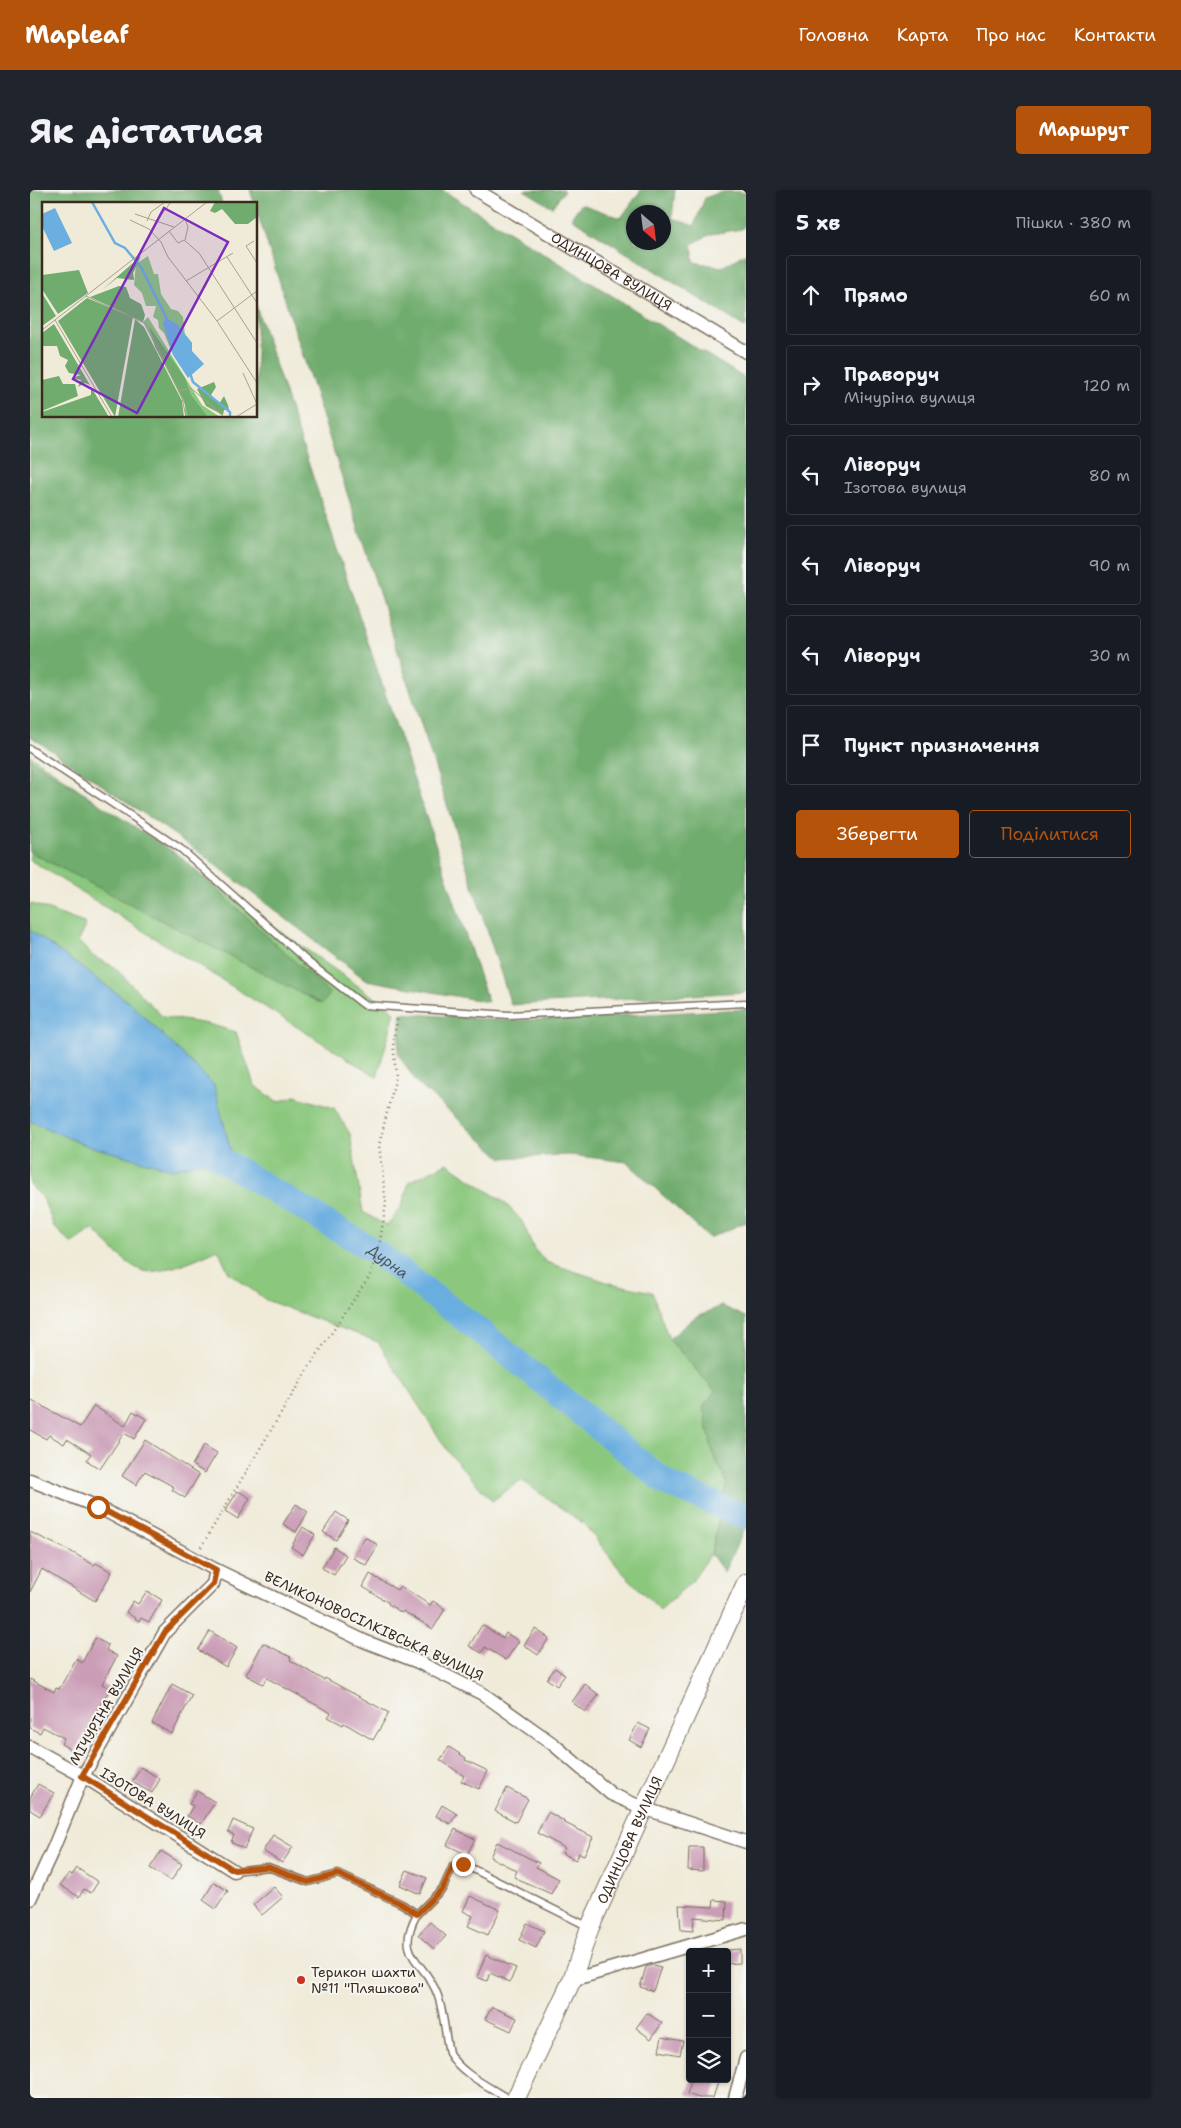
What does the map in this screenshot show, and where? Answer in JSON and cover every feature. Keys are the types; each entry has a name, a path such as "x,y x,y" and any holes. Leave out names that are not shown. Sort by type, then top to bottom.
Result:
{"main road":[{"name":"ОДИНЦОВА ВУЛИЦЯ","path":"516,2098 572,1980 590,1927 746,1583"}],"street":[{"name":"ОДИНЦОВА ВУЛИЦЯ","path":"476,190 746,352"},
{"name":"ВЕЛИКОНОВОСІЛКІВСЬКА ВУЛИЦЯ","path":"30,1480 98,1507 216,1570 364,1641 418,1662 483,1694 553,1744 611,1794 643,1808 746,1842"},
{"name":"МІЧУРІНА ВУЛИЦЯ","path":"30,1899 53,1849 82,1776 165,1632 213,1584 216,1570"},
{"name":"ІЗОТОВА ВУЛИЦЯ","path":"30,1747 82,1776 234,1870"},
{"path":"572,1980 746,1929"},
{"path":"735,2098 746,2058"}],"lane":[{"path":"30,749 181,849 307,961 364,1004 509,1015 746,1003"},
{"path":"507,2098 464,2070 453,2060 449,2053 438,1998 433,1984 415,1960 407,1944 410,1927 417,1914 443,1888 453,1866 463,1864 590,1927"},
{"path":"234,1870 268,1867 308,1882 338,1874 402,1904 417,1914"}],"path":[{"path":"195,1558 307,1370 371,1274 380,1241 386,1204 379,1145 396,1076 394,1042 400,1007"}],"green space":[{"path":"30,190 218,190 221,202 42,202 42,418 258,418 258,312 488,1002 366,980 188,844 30,736"},
{"path":"250,190 442,190 746,379 746,992 511,1005 258,215 258,202 254,202"},
{"path":"524,190 563,190 564,191 552,207"},
{"path":"641,190 675,190 672,218 694,226 705,198 725,192 746,193 746,222 742,229 711,234 692,244 694,262 722,267 746,253 746,328 571,218 581,204 621,218 626,211 626,250 671,250 671,205 630,205"},
{"path":"30,755 395,1012 377,1077 30,860"},
{"path":"30,759 180,856 330,994 322,1004 30,852"},
{"path":"30,903 86,924 78,941 94,957 114,967 163,1017 208,1024 236,1032 254,1085 278,1102 295,1096 334,1108 350,1134 363,1212 387,1226 402,1205 409,1182 447,1163 504,1202 522,1221 534,1249 546,1262 610,1283 652,1292 669,1339 715,1391 713,1454 727,1482 711,1554 692,1581 660,1610 622,1572 584,1524 521,1480 492,1501 449,1453 378,1342 266,1300 229,1273 218,1249 168,1269 147,1272 127,1262 93,1229 72,1244 54,1227 43,1198 30,1185"},
{"path":"746,1009 746,1222 709,1238 627,1162 570,1155 502,1158 417,1083 398,1054 401,1013 510,1021"},
{"path":"722,1306 746,1317 746,1525 724,1572 711,1554 727,1482 713,1454 703,1407 715,1391 669,1339 695,1317"}],"water":[{"path":"30,930 130,1003 214,1085 232,1156 172,1169 82,1144 30,1121"}],"building":[{"path":"30,1399 80,1427 94,1406 125,1426 133,1411 146,1419 134,1439 124,1433 100,1469 86,1460 91,1454 67,1439 64,1444 49,1435 46,1439 30,1430"},
{"path":"145,1440 199,1475 185,1498 172,1490 174,1487 145,1471 136,1485 122,1476"},
{"path":"204,1445 217,1453 205,1473 192,1465"},
{"path":"238,1491 250,1498 238,1519 225,1511"},
{"path":"296,1504 308,1512 296,1532 283,1524"},
{"path":"336,1512 348,1520 336,1540 323,1532"},
{"path":"303,1527 315,1535 303,1555 291,1547"},
{"path":"30,1532 94,1565 96,1563 112,1572 95,1601 42,1569 30,1592"},
{"path":"365,1537 378,1545 366,1565 353,1558"},
{"path":"334,1547 346,1555 334,1575 322,1568"},
{"path":"370,1574 397,1590 400,1586 430,1605 433,1601 445,1609 433,1629 403,1611 402,1613 363,1587"},
{"path":"147,1591 162,1600 149,1622 141,1618 139,1621 126,1612 133,1601 138,1604"},
{"path":"482,1625 503,1638 506,1633 519,1641 506,1660 485,1647 482,1653 469,1646"},
{"path":"535,1629 549,1638 538,1655 524,1645"},
{"path":"210,1631 237,1648 226,1667 198,1650"},
{"path":"95,1638 108,1645 106,1650 117,1656 102,1684 111,1689 102,1701 75,1752 61,1744 64,1738 43,1727 40,1733 30,1728 30,1679 54,1692 56,1688 59,1689 76,1659 82,1663"},
{"path":"263,1643 291,1657 290,1660 324,1680 325,1678 389,1713 373,1740 344,1723 343,1725 328,1717 331,1713 267,1678 263,1684 246,1675"},
{"path":"555,1668 565,1675 557,1686 547,1679"},
{"path":"172,1684 192,1695 172,1734 152,1723"},
{"path":"585,1684 599,1695 585,1712 572,1702"},
{"path":"638,1723 650,1729 641,1747 629,1740"},
{"path":"449,1747 466,1758 465,1760 488,1771 479,1789 461,1781 464,1776 440,1760"},
{"path":"141,1767 160,1779 152,1793 132,1782"},
{"path":"38,1784 54,1793 40,1816 30,1810 30,1798"},
{"path":"507,1788 528,1799 516,1822 495,1811"},
{"path":"197,1791 215,1802 201,1824 187,1816 193,1806 189,1804"},
{"path":"442,1805 457,1814 450,1824 436,1816"},
{"path":"548,1812 593,1837 584,1855 579,1853 576,1860 562,1853 565,1848 537,1833"},
{"path":"233,1820 253,1829 244,1849 231,1842 234,1835 228,1832"},
{"path":"455,1829 475,1839 467,1855 447,1845"},
{"path":"273,1835 293,1847 282,1863 263,1851"},
{"path":"497,1842 539,1863 536,1867 559,1879 551,1894 514,1877 517,1871 490,1857"},
{"path":"689,1847 703,1847 703,1871 688,1870"},
{"path":"161,1851 182,1864 171,1881 150,1868"},
{"path":"77,1868 98,1882 91,1893 84,1889 79,1897 60,1885 69,1873 72,1875"},
{"path":"407,1870 427,1878 420,1894 400,1885"},
{"path":"214,1882 228,1891 216,1909 203,1900"},
{"path":"274,1887 283,1897 262,1915 253,1905"},
{"path":"470,1896 500,1910 488,1935 468,1926 473,1916 463,1911"},
{"path":"714,1900 727,1901 726,1920 694,1917 693,1931 681,1930 679,1905 713,1907"},
{"path":"430,1922 446,1936 434,1949 418,1935"},
{"path":"527,1923 544,1931 536,1948 519,1940"},
{"path":"740,1949 740,1963 731,1964 731,1950"},
{"path":"486,1955 516,1968 510,1982 490,1973 487,1981 477,1977"},
{"path":"653,1965 661,1967 653,1991 640,1987 646,1967"},
{"path":"492,2007 517,2018 511,2031 485,2019"},
{"path":"647,2013 662,2023 651,2039 636,2028"},
{"path":"662,2037 683,2041 680,2055 659,2051"},
{"path":"691,2083 718,2083 713,2098 699,2098 687,2094"}],"waterway":[{"name":"Дурна","path":"195,1137 225,1162 376,1252 486,1336 666,1483 746,1517"}],"place":[{"name":"Терикон шахти №11 \"Пляшкова\"","path":"301,1980"}],"route":[{"path":"98,1507 216,1570 213,1584 165,1632 82,1776 234,1870 268,1867 308,1882 338,1874 402,1904 417,1914 443,1888 453,1866 463,1864"}]}
